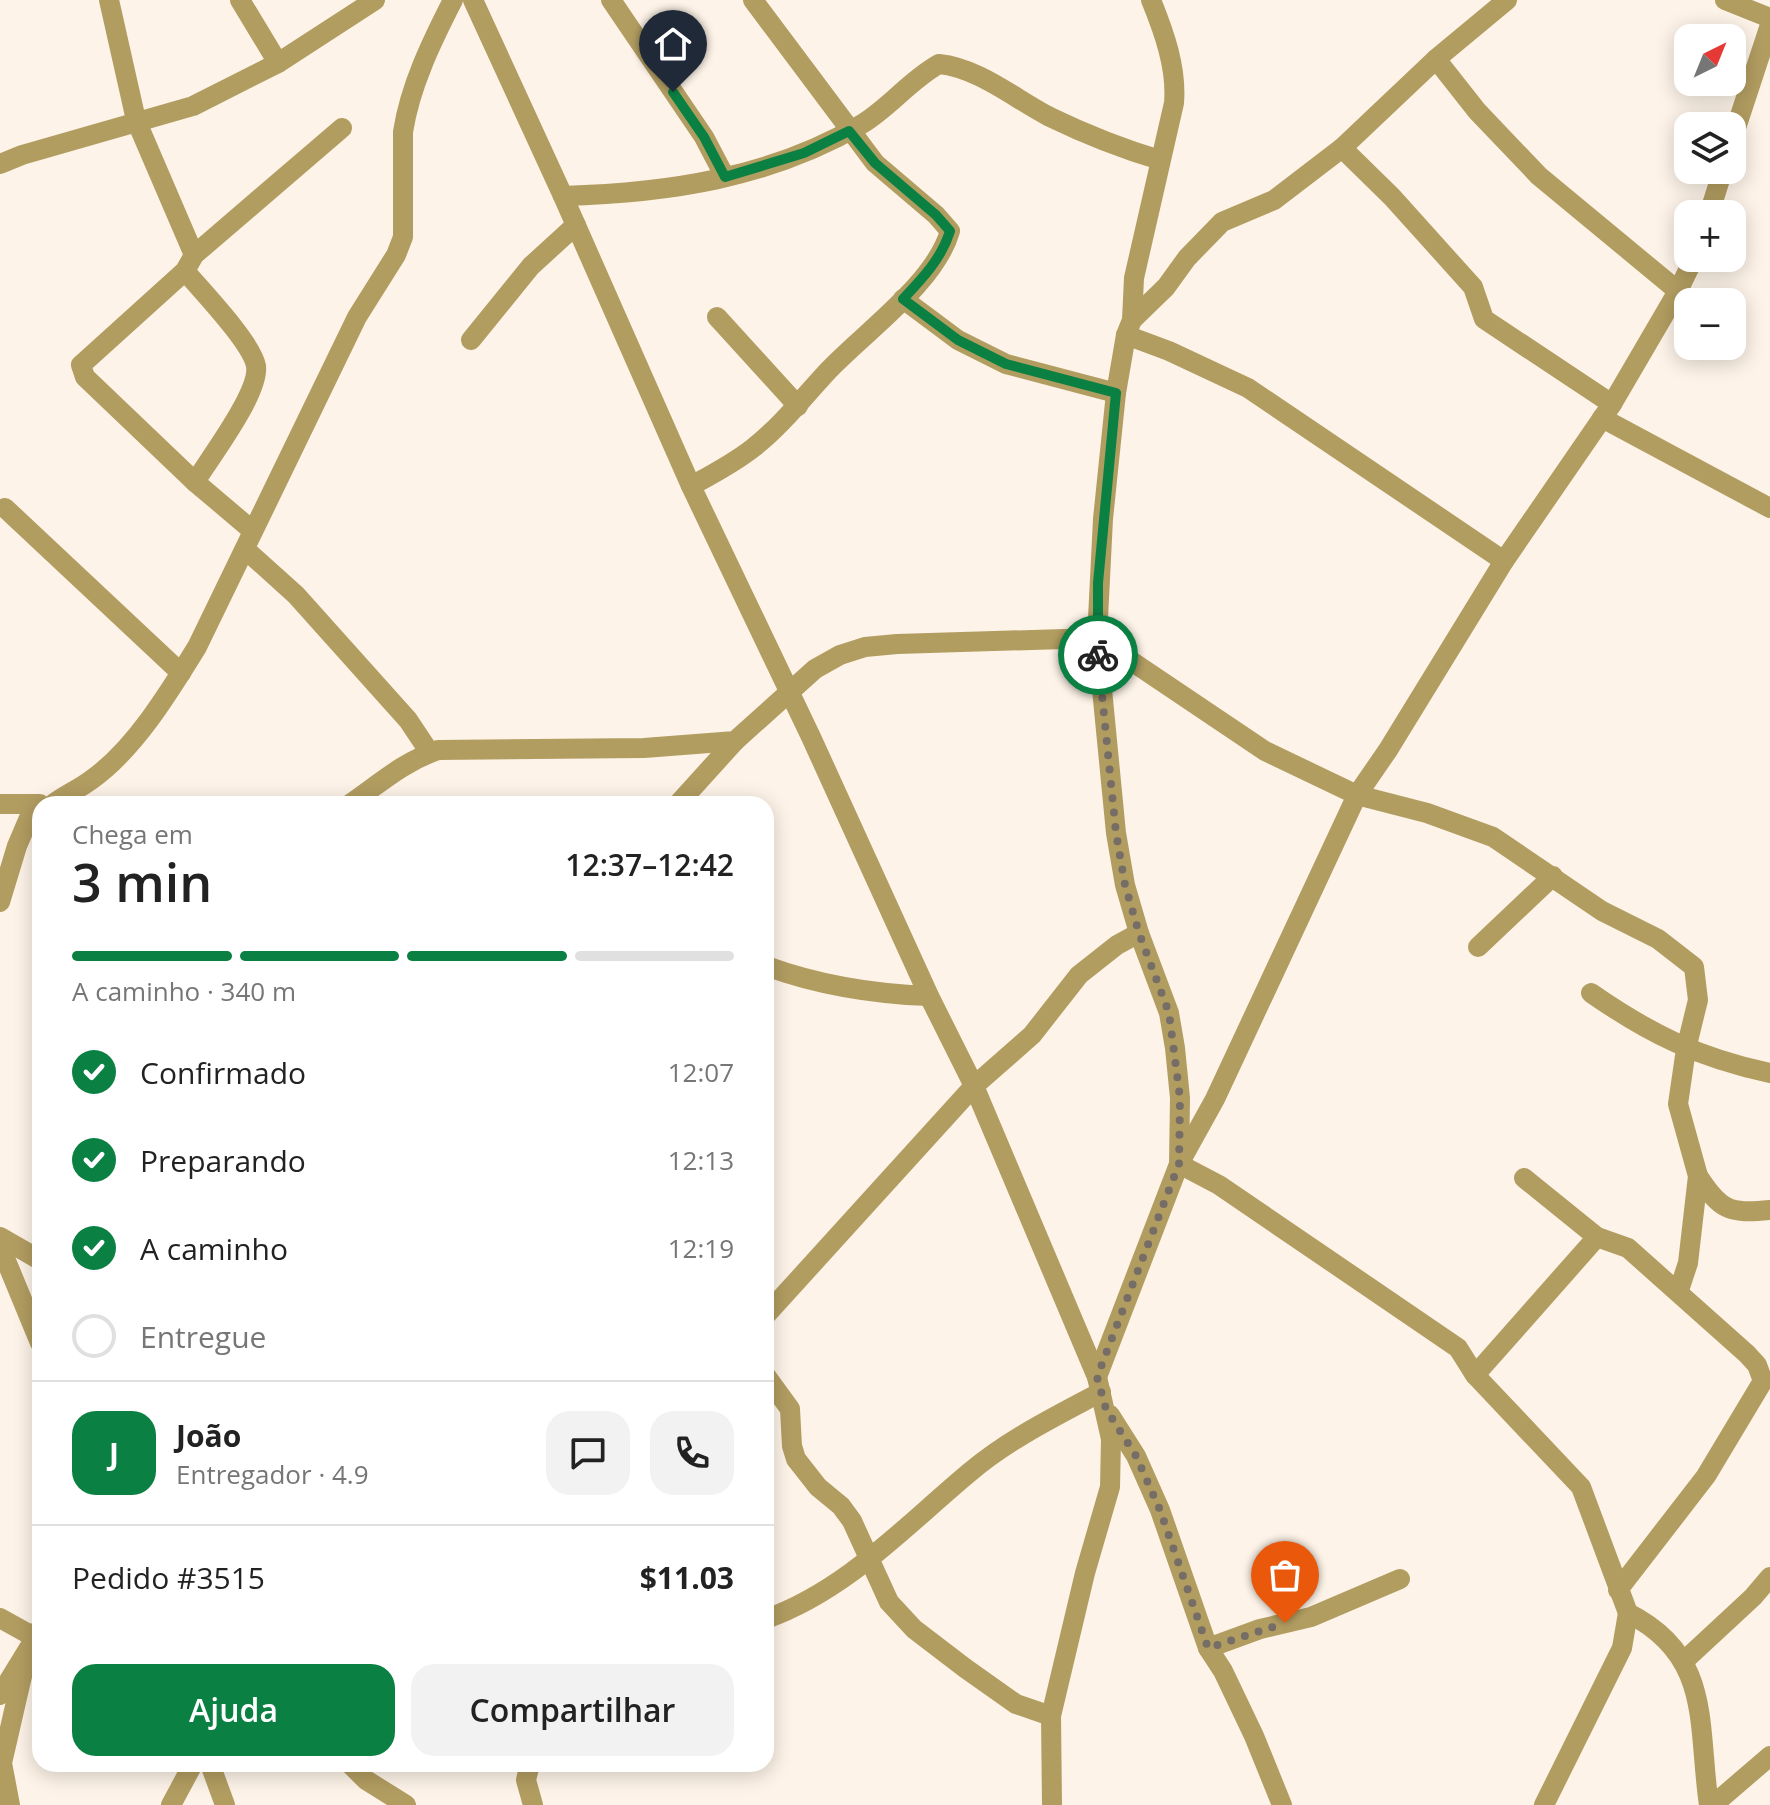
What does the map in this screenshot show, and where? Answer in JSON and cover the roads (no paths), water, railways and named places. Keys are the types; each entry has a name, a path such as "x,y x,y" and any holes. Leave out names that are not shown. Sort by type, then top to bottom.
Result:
{"street":[{"path":"109,0 136,120 190,263 250,351 256,371 244,406 195,482"},
{"path":"240,0 278,63"},
{"path":"0,164 136,120 193,106 278,63 375,0"},
{"path":"59,796 92,780 116,758 155,711 181,673 197,647 357,317 396,255 403,237 403,132 406,115 430,48 453,0"},
{"path":"473,0 691,486 974,1086 1101,1392 1136,1456 1160,1510 1208,1648 1223,1671 1254,1736 1282,1805"},
{"path":"611,0 704,137 725,177"},
{"path":"691,486 756,446 798,406 826,373 903,299 938,257 950,231 936,215 875,163 753,0"},
{"path":"1151,0 1164,32 1175,88 1134,278 1129,328 1116,393 1104,505 1097,638 1116,833 1125,885 1169,1013 1173,1036 1180,1098 1179,1164"},
{"path":"1129,328 1187,258 1222,222 1274,200 1342,148 1436,59 1507,0"},
{"path":"1725,0 1770,18"},
{"path":"1741,112 1770,25"},
{"path":"1436,59 1477,111 1539,176 1674,288"},
{"path":"563,196 632,194 725,177 804,153 882,112 928,70 939,64 950,65 984,79 1052,117 1160,160"},
{"path":"342,128 190,263 84,361 81,369 85,377 195,482 249,540 408,720 430,753"},
{"path":"1342,148 1401,206 1473,287 1484,319 1607,411 1770,508"},
{"path":"471,340 531,266 576,225"},
{"path":"1052,1805 1051,1716 1085,1573 1110,1487 1111,1439 1101,1392 1179,1164 1222,1085 1357,795 1504,561 1607,411 1674,298"},
{"path":"903,299 958,340 1006,364 1116,393"},
{"path":"717,317 798,406"},
{"path":"1129,328 1169,351 1248,388 1425,511 1504,561"},
{"path":"5,508 181,673"},
{"path":"685,796 735,741 789,690 815,669 840,655 865,647 897,644 1097,638 1265,751 1357,795 1427,813 1493,837 1602,911 1658,939 1694,967 1698,1000 1686,1049 1678,1104 1698,1176 1716,1203 1744,1213 1770,1210"},
{"path":"361,796 387,774 438,750 644,748 735,741"},
{"path":"0,804 32,804"},
{"path":"0,902 17,846 32,822"},
{"path":"1478,947 1553,876"},
{"path":"774,1306 974,1086 1032,1035 1079,975 1117,945 1139,933"},
{"path":"774,968 887,995 929,996"},
{"path":"1591,993 1635,1024 1686,1049 1730,1065 1770,1073"},
{"path":"1179,1164 1219,1185 1458,1348 1475,1375 1581,1487 1628,1613 1622,1648 1544,1805"},
{"path":"1679,1290 1688,1263 1698,1176"},
{"path":"1524,1178 1597,1237 1628,1248 1679,1290 1757,1365 1763,1381 1706,1476 1618,1590"},
{"path":"0,1237 32,1255"},
{"path":"1475,1375 1597,1237"},
{"path":"0,1246 32,1324"},
{"path":"774,1387 790,1409 792,1446 796,1459 818,1487 841,1506 852,1521 889,1602 914,1629 1016,1704 1051,1716"},
{"path":"774,1616 836,1583 868,1561 972,1470 1019,1437 1101,1392"},
{"path":"1684,1661 1753,1597 1770,1577"},
{"path":"1208,1648 1260,1629 1311,1617 1400,1579"},
{"path":"1628,1613 1653,1626 1684,1661 1697,1694 1711,1805"},
{"path":"0,1618 32,1636"},
{"path":"0,1695 32,1644"},
{"path":"10,1805 2,1763 32,1653"},
{"path":"1711,1805 1770,1756"},
{"path":"171,1805 189,1772"},
{"path":"213,1772 225,1805"},
{"path":"358,1772 406,1805"},
{"path":"528,1772 526,1780 533,1805"}]}
